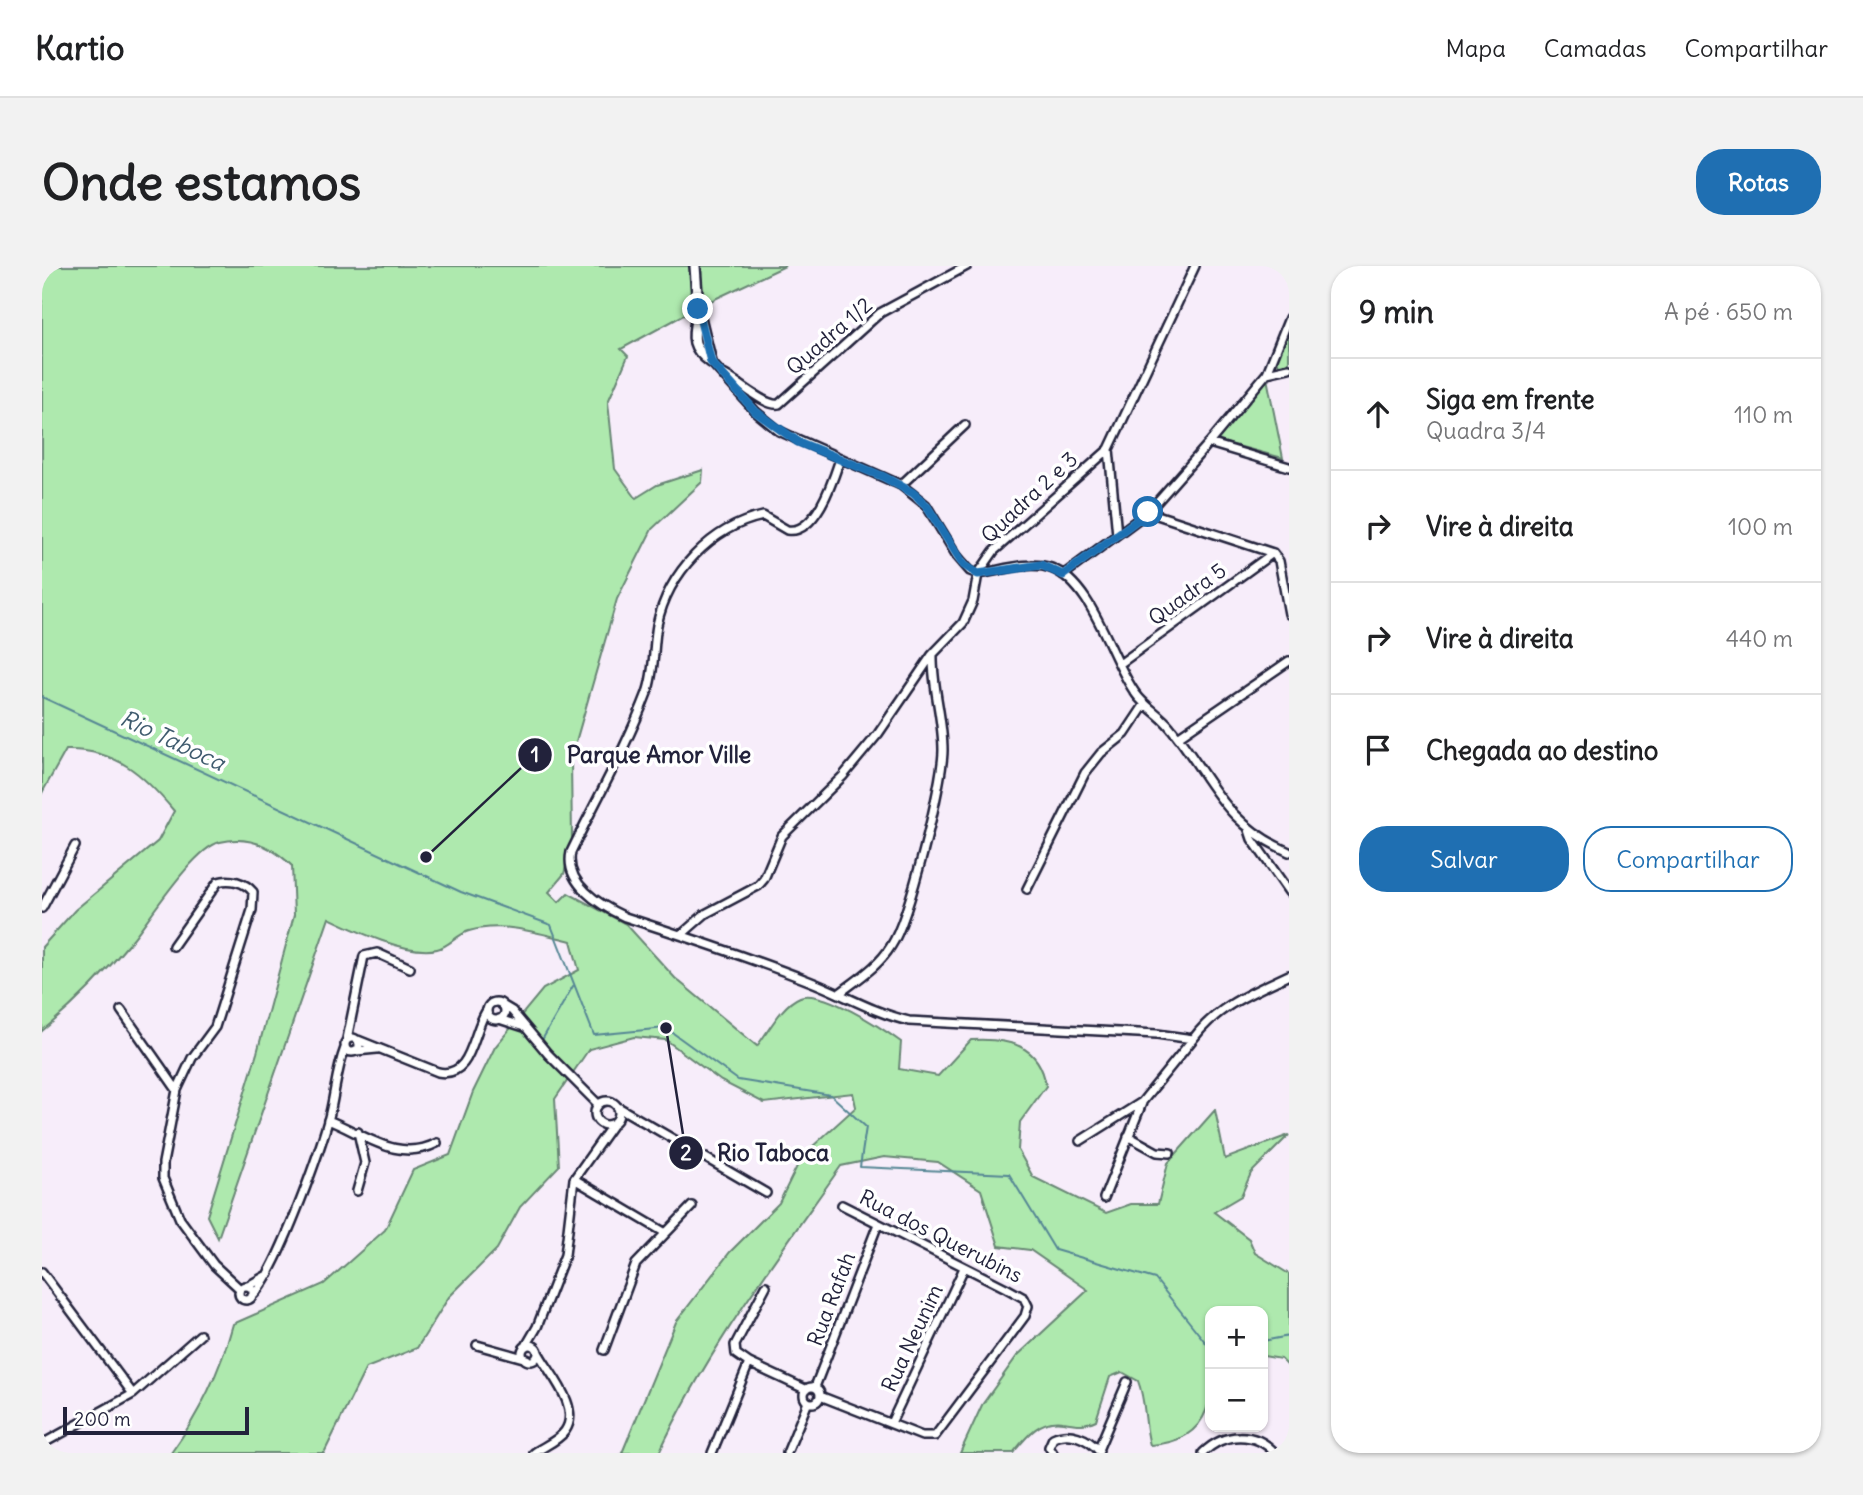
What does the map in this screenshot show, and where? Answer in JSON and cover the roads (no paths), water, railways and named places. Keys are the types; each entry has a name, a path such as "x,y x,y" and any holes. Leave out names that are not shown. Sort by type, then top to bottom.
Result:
{"street":[{"path":"695,266 698,309 711,362 772,426 798,442 901,485 926,505 960,559 978,574 1041,565 1063,575 1098,619 1135,694 1164,719 1215,794 1248,827 1289,852"},
{"name":"Quadra 1/2","path":"720,372 740,382 767,403 779,404 880,313 967,266"},
{"path":"1117,535 1109,449 1195,266"},
{"path":"1063,575 1148,512 1209,443 1267,373 1289,318"},
{"path":"1267,373 1289,368"},
{"path":"901,485 965,425"},
{"path":"1209,443 1289,467"},
{"name":"Quadra 2 e 3","path":"978,574 1005,539 1109,449"},
{"path":"840,459 822,504 804,526 787,530 763,516 747,521 699,549 670,587 658,620 646,694 569,861 574,878 609,910 840,993 887,1016 909,1021 1157,1034 1193,1039"},
{"path":"1148,512 1273,553 1279,561 1289,614"},
{"name":"Quadra 5","path":"1121,663 1273,553"},
{"path":"681,935 705,914 758,886 782,836 843,776 878,734 933,654 963,623 973,601 978,574"},
{"path":"840,993 873,967 891,947 910,895 942,766 942,732 932,674 933,654"},
{"path":"1178,737 1289,661"},
{"path":"1027,889 1085,773 1101,754 1125,734 1145,704"},
{"path":"1248,827 1252,839 1289,892"},
{"path":"42,908 75,846"},
{"path":"173,946 218,882 226,880 243,884 253,892 252,910 220,1015 209,1037 192,1058 177,1090 164,1145 163,1178 180,1219 214,1265 244,1288 252,1290 252,1296"},
{"path":"355,1052 348,1027 365,956 377,953 410,968"},
{"path":"1104,1198 1142,1102 1193,1039 1213,1015 1231,1003 1289,975"},
{"path":"351,1041 438,1072 450,1073 463,1066 487,1010 494,1002 512,1011 598,1104"},
{"path":"475,1035 504,1013 502,1005"},
{"path":"121,1010 177,1090"},
{"path":"487,1010 496,1020 525,1028"},
{"path":"339,1069 360,1046 351,1041"},
{"path":"270,1273 244,1288 242,1298 252,1296 270,1273 328,1120 339,1069 351,1041"},
{"path":"355,1052 377,1049"},
{"path":"598,1104 608,1101 631,1112 766,1193"},
{"path":"1080,1141 1142,1102"},
{"path":"598,1104 595,1117 602,1125 603,1140"},
{"path":"548,1372 522,1354 537,1327 565,1255 574,1179 616,1121 618,1107"},
{"path":"602,1125 631,1112"},
{"path":"328,1120 405,1152 424,1150 437,1143"},
{"path":"357,1191 365,1163 358,1132"},
{"path":"1128,1136 1157,1152 1170,1153"},
{"path":"574,1179 664,1232"},
{"name":"Rua dos Querubins","path":"820,1395 922,1436 931,1437 939,1433 1028,1312 1024,1298 842,1205"},
{"path":"604,1350 636,1264 692,1206"},
{"name":"Rua Rafah","path":"815,1387 878,1224"},
{"name":"Rua Neunim","path":"891,1423 964,1268"},
{"path":"42,1272 133,1394"},
{"path":"765,1286 735,1345 739,1358 805,1389 815,1387 820,1395 816,1402 807,1402"},
{"path":"477,1345 528,1360 536,1358 537,1327"},
{"path":"42,1444 133,1394 200,1335"},
{"path":"508,1354 533,1346 564,1395 570,1417 564,1433 534,1453"},
{"path":"712,1453 749,1363"},
{"path":"1052,1452 1050,1444 1053,1438 1067,1434 1087,1441 1099,1452 1127,1382"},
{"path":"787,1453 807,1402 803,1394 805,1389"},
{"path":"1203,1453 1230,1438 1245,1436 1256,1437 1275,1453"}],"waterway":[{"name":"Rio Taboca","path":"42,697 461,892 551,925 594,1035 666,1028 738,1080 831,1095 866,1127 860,1167 1009,1174 1055,1250 1155,1279 1205,1342"},
{"path":"542,1040 573,986"},
{"name":"Rio Taboca","path":"1268,1340 1289,1336"}],"place":[{"name":"Parque Amor Ville","path":"426,857"},
{"name":"Rio Taboca","path":"666,1028"}]}
